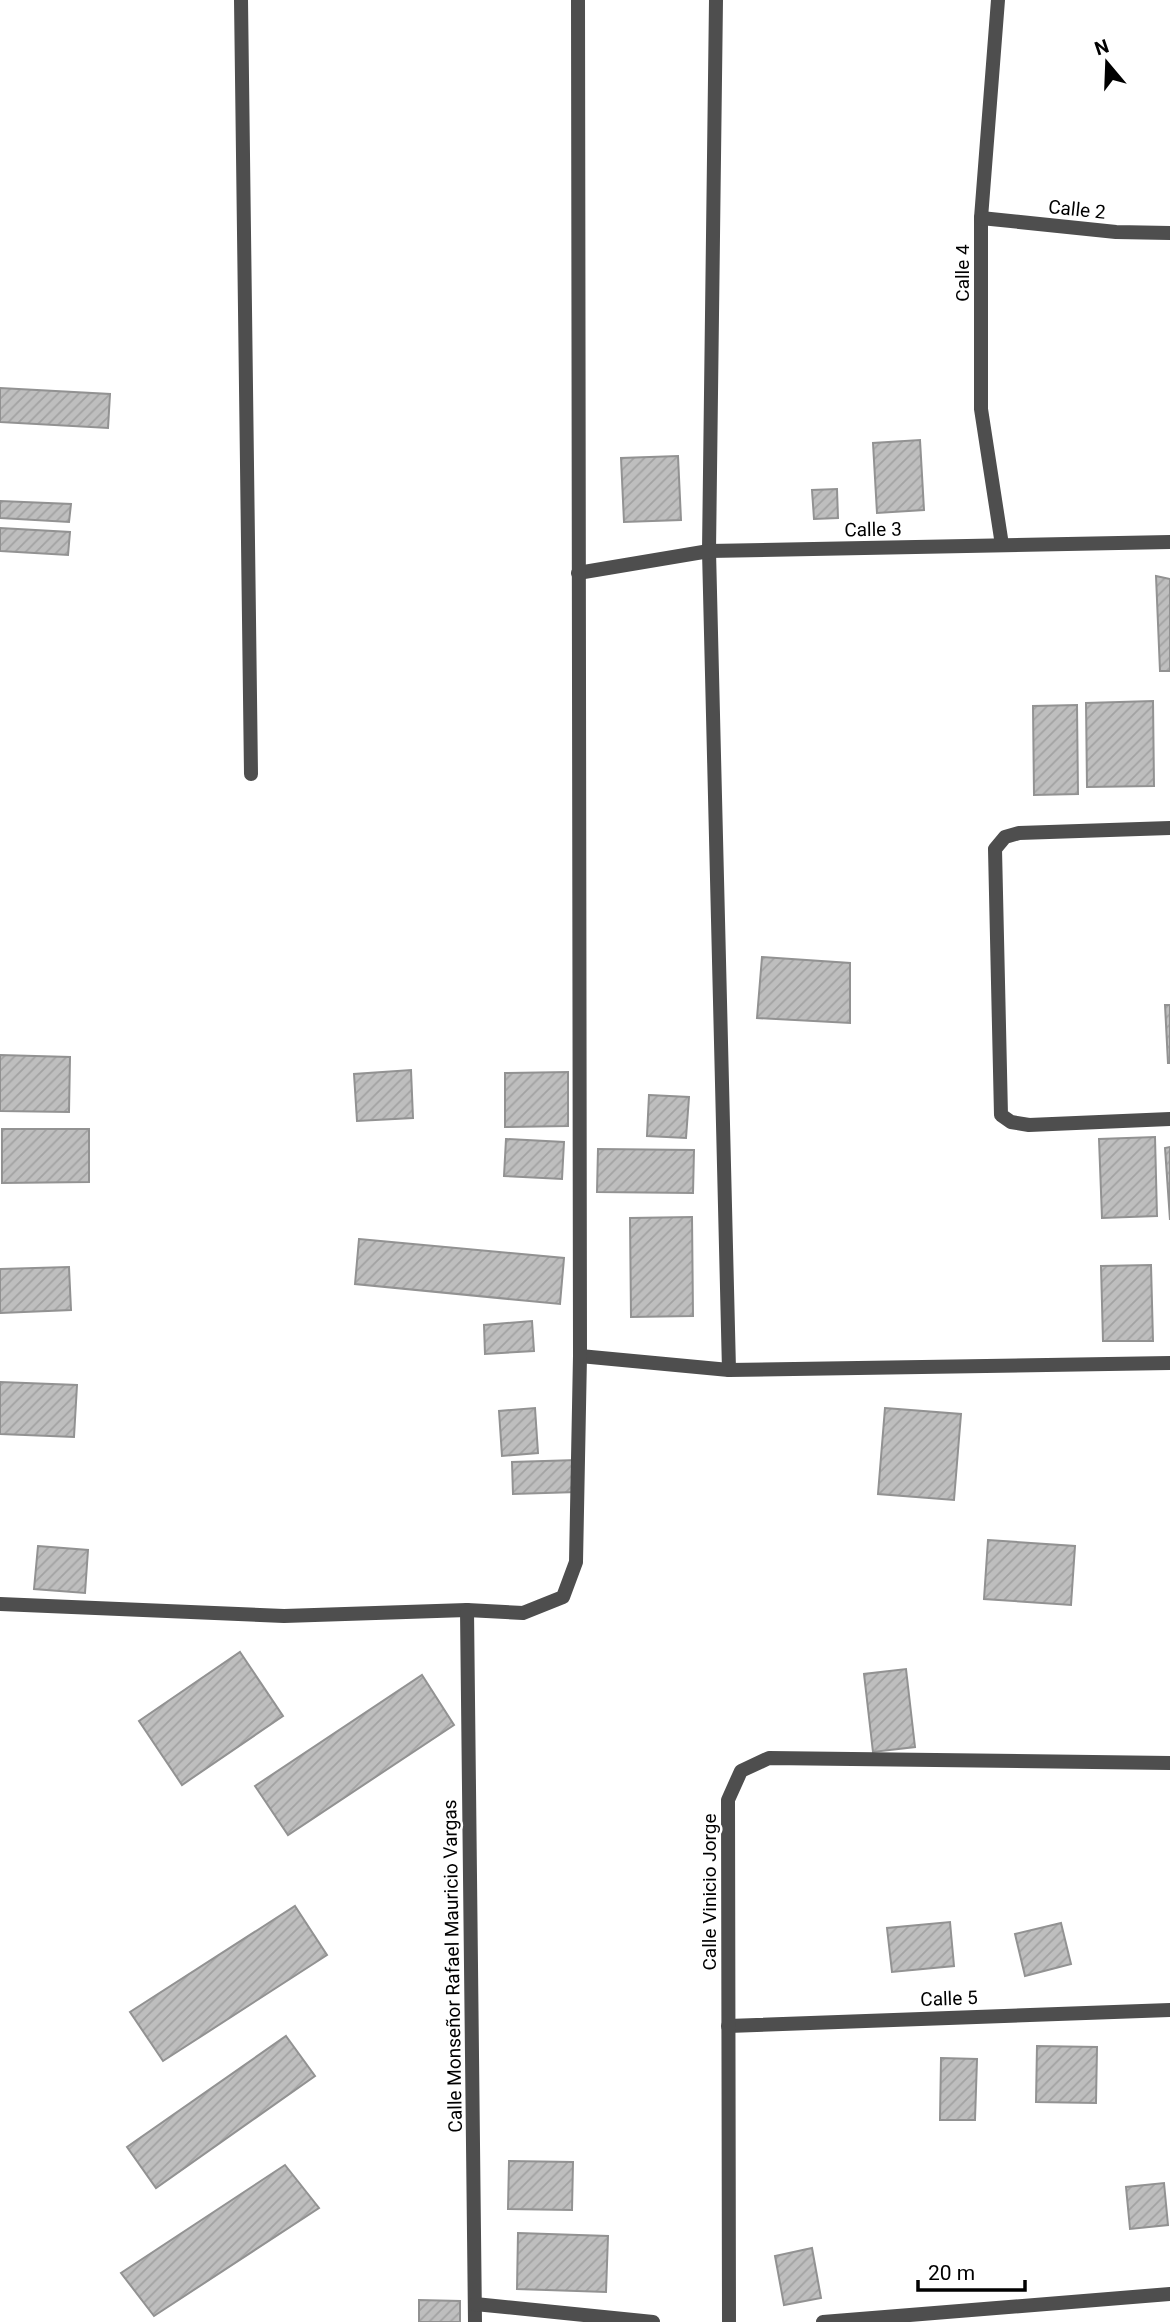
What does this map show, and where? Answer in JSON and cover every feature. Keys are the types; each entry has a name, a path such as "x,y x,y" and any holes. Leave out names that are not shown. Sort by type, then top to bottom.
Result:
{"street":[{"path":"241,0 251,774"},
{"path":"0,1604 284,1616 467,1609 523,1613 564,1597 576,1562 580,1356 578,0"},
{"path":"716,0 709,551 729,1370"},
{"name":"Calle 4","path":"998,0 981,218 981,408 1002,545"},
{"name":"Calle 2","path":"981,218 1116,232 1170,233"},
{"name":"Calle 3","path":"578,573 709,551 1170,542"},
{"path":"1170,828 1019,832 1004,837 995,849 1001,1115 1011,1122 1029,1125 1170,1119"},
{"path":"580,1356 729,1370 1170,1363"},
{"name":"Calle Monseñor Rafael Mauricio Vargas","path":"467,1609 475,2322"},
{"name":"Calle Vinicio Jorge","path":"729,2322 728,1800 741,1771 769,1758 1170,1763"},
{"name":"Calle 5","path":"728,2026 1170,2010"},
{"path":"823,2322 1170,2294"},
{"path":"475,2304 653,2322"}],"building":[{"path":"0,388 110,394 108,428 0,422"},
{"path":"920,440 924,510 877,513 873,443"},
{"path":"678,456 681,520 624,522 621,458"},
{"path":"837,489 838,518 814,519 812,490"},
{"path":"0,501 71,504 69,522 0,518"},
{"path":"0,528 70,532 68,555 0,551"},
{"path":"1156,576 1170,579 1170,671 1160,671"},
{"path":"1153,701 1154,786 1087,787 1086,703"},
{"path":"1077,705 1078,794 1034,795 1033,706"},
{"path":"762,957 850,963 850,1023 757,1018"},
{"path":"1165,1005 1170,1005 1170,1063 1168,1063"},
{"path":"0,1055 70,1057 69,1112 0,1111"},
{"path":"411,1070 413,1118 357,1121 354,1074"},
{"path":"568,1072 568,1126 505,1127 505,1073"},
{"path":"649,1095 689,1097 686,1138 647,1136"},
{"path":"2,1129 89,1129 89,1182 2,1183"},
{"path":"1155,1137 1157,1216 1102,1218 1099,1139"},
{"path":"506,1139 564,1142 562,1179 504,1176"},
{"path":"1170,1147 1170,1220 1165,1148"},
{"path":"598,1149 694,1150 693,1193 597,1192"},
{"path":"692,1217 693,1316 631,1317 630,1218"},
{"path":"359,1239 564,1258 560,1304 355,1284"},
{"path":"1151,1265 1153,1341 1103,1341 1101,1266"},
{"path":"69,1267 71,1310 0,1313 0,1269"},
{"path":"532,1321 534,1351 485,1354 484,1325"},
{"path":"0,1382 77,1385 74,1437 0,1434"},
{"path":"535,1408 538,1453 502,1456 499,1411"},
{"path":"885,1408 961,1414 954,1500 878,1494"},
{"path":"577,1460 577,1492 513,1494 512,1462"},
{"path":"988,1540 1075,1546 1071,1605 984,1599"},
{"path":"38,1546 88,1550 85,1593 34,1589"},
{"path":"240,1652 283,1716 182,1785 139,1721"},
{"path":"906,1669 915,1747 873,1752 864,1674"},
{"path":"422,1675 454,1725 288,1835 255,1786"},
{"path":"295,1906 327,1955 163,2061 130,2012"},
{"path":"950,1922 954,1966 892,1972 887,1928"},
{"path":"1061,1923 1071,1964 1025,1976 1015,1934"},
{"path":"286,2036 315,2076 156,2188 127,2147"},
{"path":"1037,2046 1097,2047 1096,2103 1036,2102"},
{"path":"941,2058 977,2059 975,2120 940,2120"},
{"path":"509,2161 573,2162 572,2210 508,2209"},
{"path":"285,2165 319,2208 154,2316 121,2273"},
{"path":"1164,2183 1168,2225 1130,2229 1126,2187"},
{"path":"518,2233 608,2236 606,2292 517,2289"},
{"path":"812,2248 821,2298 784,2305 775,2256"},
{"path":"419,2300 460,2301 460,2322 419,2322"}]}
